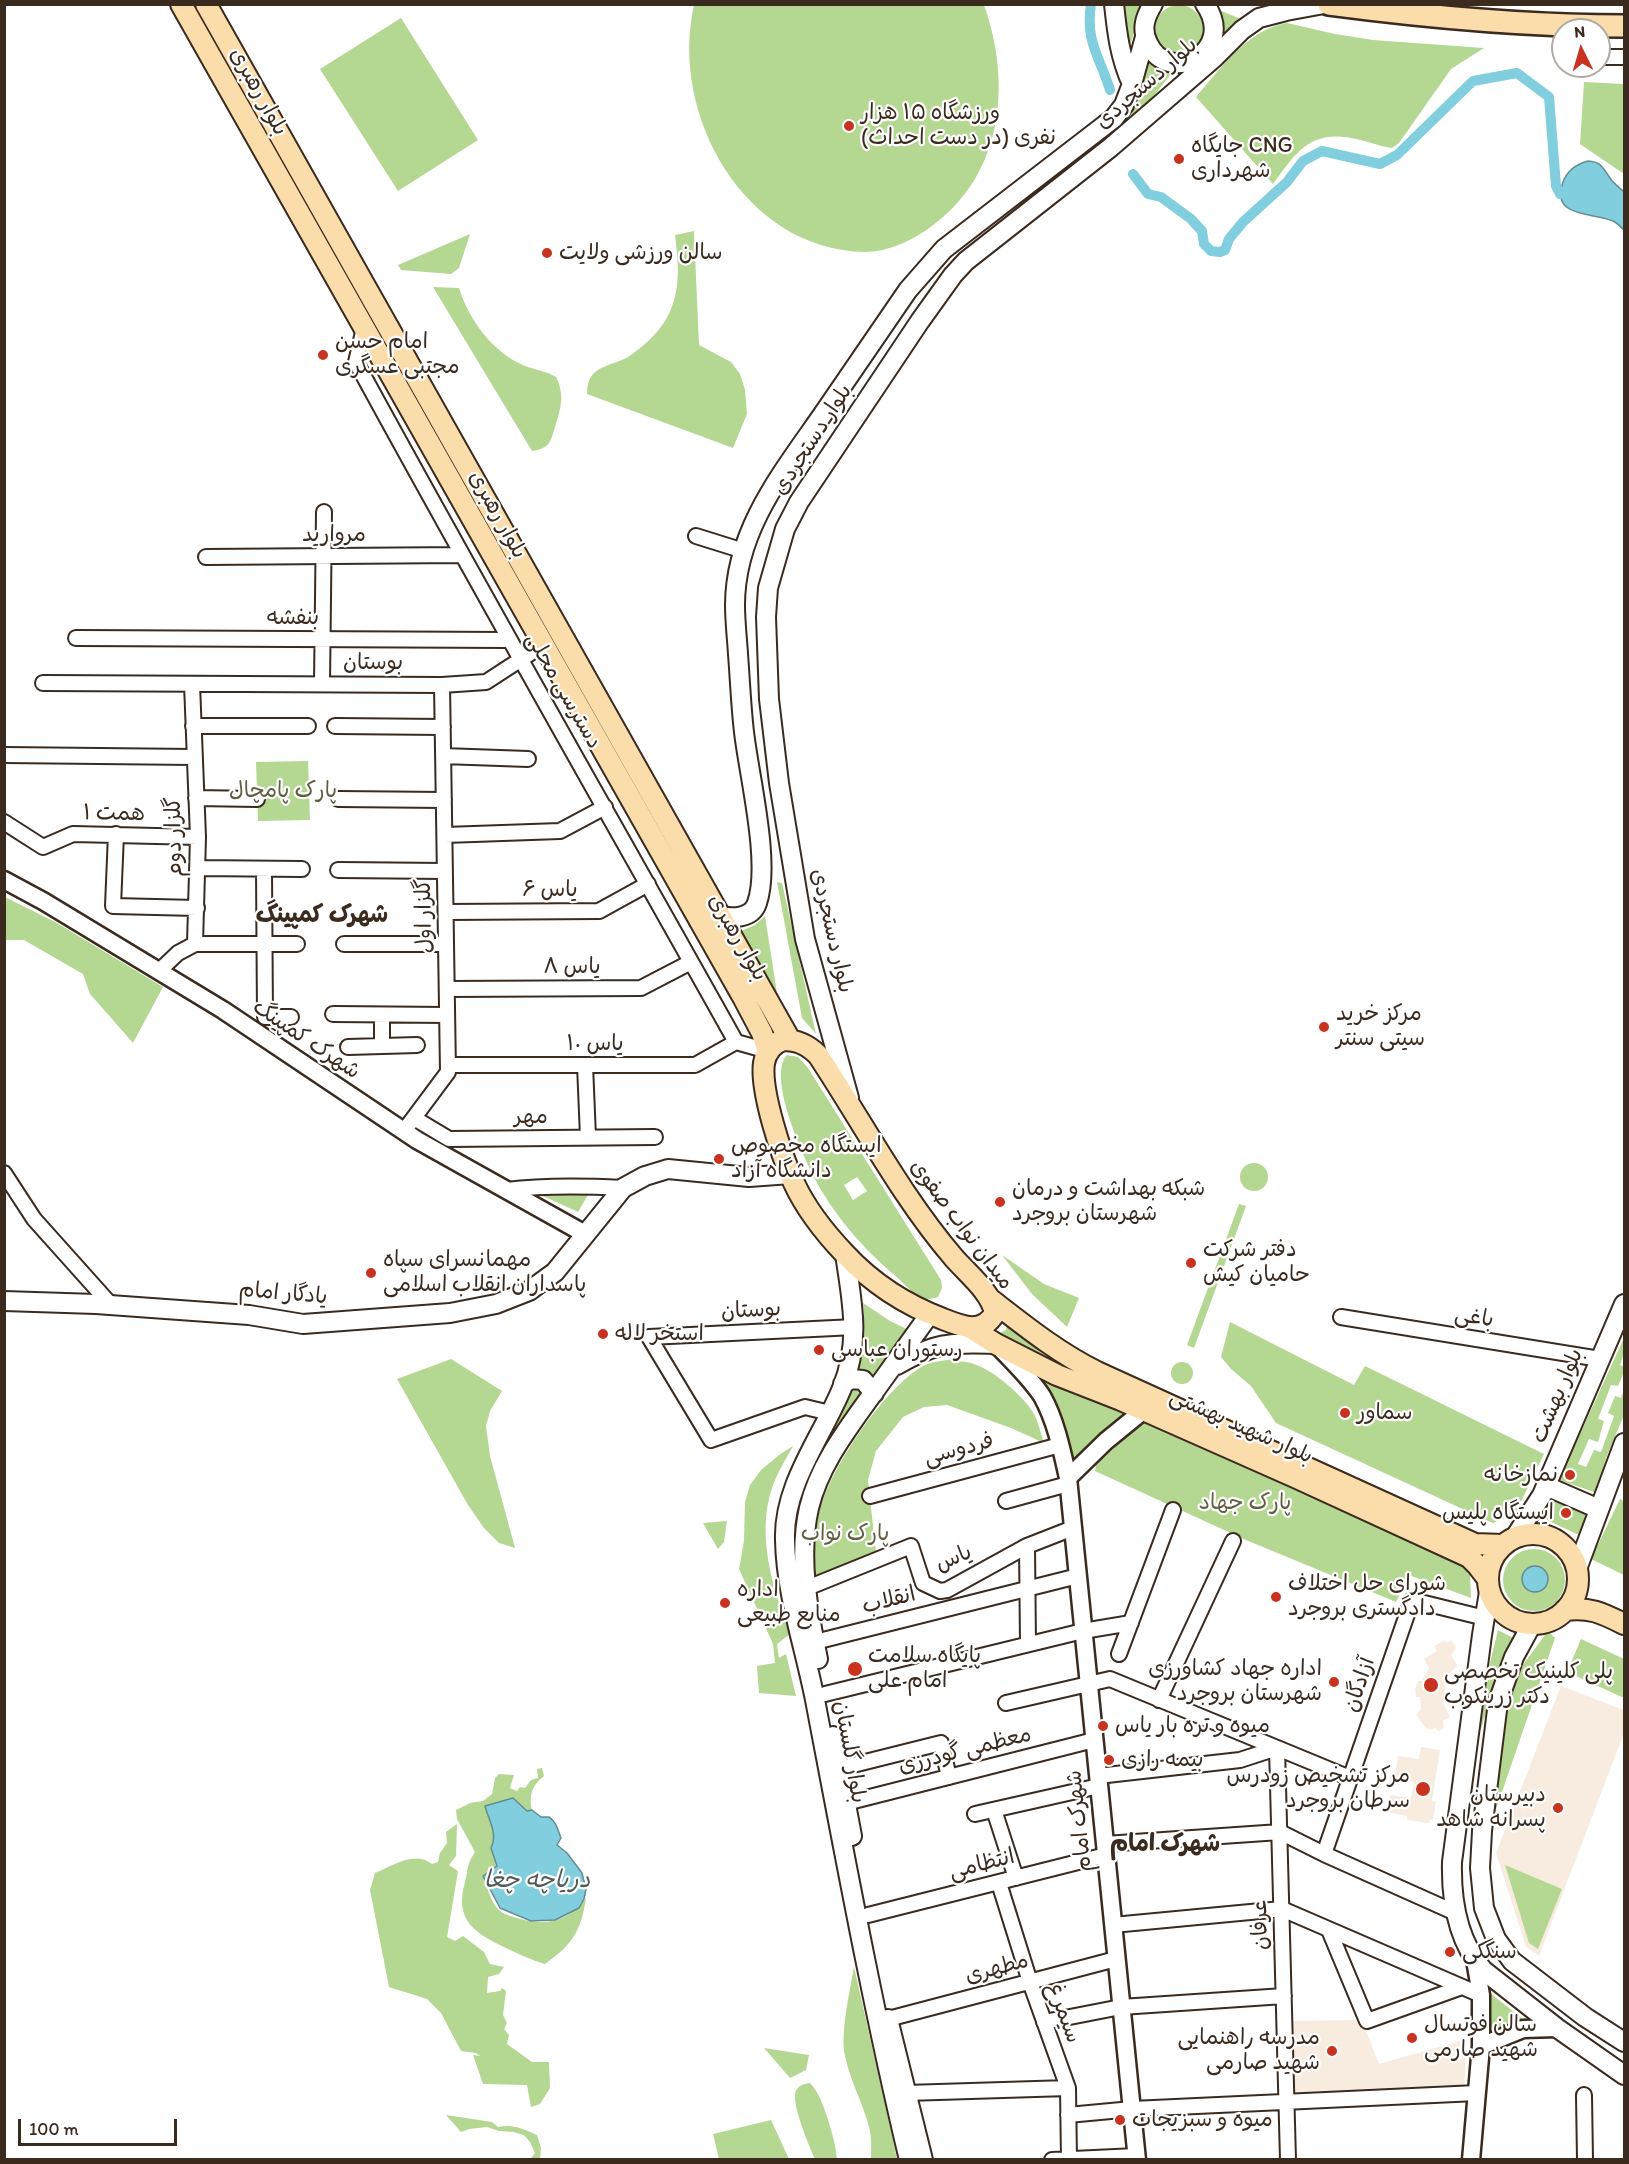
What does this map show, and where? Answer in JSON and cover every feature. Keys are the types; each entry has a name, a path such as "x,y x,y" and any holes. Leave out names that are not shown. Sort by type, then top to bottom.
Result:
{"highway":[{"path":"1329,4 1437,18 1551,27"}],"main road":[{"name":"بلوار رهبری","path":"181,4 743,997 762,1033 768,1051"},
{"name":"بلوار رهبری","path":"206,4 790,1040"},
{"name":"بلوار دستجردی","path":"718,915 730,919 749,914 757,905 760,888 762,858 744,731 735,604 739,566 749,533 761,507 776,484 922,272 944,249 1114,118 1125,105 1132,84 1123,65 1119,48 1114,4"},
{"path":"1153,4 1144,26 1145,37 1150,48 1168,62 1180,63 1202,56 1214,36 1211,14 1205,4"},
{"name":"بلوار دستجردی","path":"852,1108 805,939 792,874 769,699 766,617 768,588 785,529 799,502 952,275 987,244 1112,147 1214,58 1242,30 1259,18 1324,4"},
{"path":"1132,84 1145,37"},
{"path":"1182,85 1191,61"},
{"path":"790,1040 777,1043 768,1051 764,1065 766,1086 779,1141 791,1174 807,1206 845,1254 880,1285 930,1314 969,1328"},
{"name":"میدان نواب صفوی","path":"790,1040 810,1047 818,1055 898,1184 951,1255 990,1299 995,1313 990,1323 969,1328"},
{"name":"یادگار امام","path":"4,1301 111,1305 249,1315 303,1324 450,1313 496,1304 529,1291 555,1272 622,1188 645,1176 668,1169 749,1177 791,1174"},
{"name":"بلوار گلستان","path":"845,1254 855,1327 843,1383 795,1486 786,1519 784,1538 787,1570 816,1703 865,1965 909,2160"},
{"name":"بلوار شهید بهشتی","path":"990,1299 1041,1340 1097,1372 1475,1544 1509,1541"},
{"name":"بلوار بهشت","path":"1509,1541 1542,1495 1624,1304"},
{"name":"بلوار گلستان","path":"923,2160 888,2019 846,1803 815,1641 807,1588 805,1553 807,1521 813,1494 826,1465 838,1443 930,1314"},
{"name":"بلوار شهید بهشتی","path":"969,1328 1057,1375 1144,1410 1469,1557 1477,1565 1488,1585"},
{"path":"891,1369 914,1355 940,1345 996,1344"},
{"path":"843,1383 863,1380 874,1393"},
{"path":"1488,1585 1496,1605 1505,1615 1518,1622 1544,1623 1556,1618 1565,1610 1573,1601 1577,1590 1578,1573 1624,1443"},
{"path":"1546,1486 1599,1509"},
{"path":"786,1519 789,1526 796,1529 804,1526 807,1521"},
{"path":"1624,1611 1588,1591 1567,1549 1559,1541 1537,1534 1509,1541 1492,1558 1451,1883 1456,1913 1467,1946 1483,1970 1557,2028 1624,2075"},
{"path":"1565,1610 1581,1608 1595,1610 1624,1624"},
{"path":"1532,1624 1514,1657 1498,1702 1482,1831 1480,1868 1484,1908 1496,1940 1512,1961 1585,2017 1624,2042"}],"street":[{"name":"دسترسی محلی","path":"364,328 356,362 461,555 509,640 522,658 736,1042"},
{"path":"322,684 324,512"},
{"path":"696,536 744,551"},
{"name":"مروارید","path":"206,557 461,555"},
{"name":"بنفشه","path":"76,638 509,640"},
{"name":"بوستان","path":"43,683 442,685 486,682 543,645"},
{"name":"گلزار دوم","path":"192,684 198,837 195,944"},
{"name":"گلزار اول","path":"409,1124 448,1072 442,685"},
{"path":"193,726 308,726"},
{"path":"336,726 443,727"},
{"path":"4,755 195,758"},
{"path":"443,756 528,759"},
{"path":"196,798 257,799"},
{"path":"338,799 444,800"},
{"path":"445,835 561,831 605,807"},
{"name":"همت ۱","path":"4,822 43,847 73,834 198,837"},
{"path":"116,834 114,906 197,908"},
{"path":"197,868 302,869"},
{"path":"264,869 265,1017 291,1017"},
{"path":"338,870 445,871"},
{"name":"شهرک کمپینگ","path":"4,880 43,901 409,1124 507,1190 585,1234"},
{"name":"یاس ۶","path":"446,912 599,911 648,884"},
{"path":"159,971 178,953 195,944 297,944"},
{"path":"344,944 446,944"},
{"name":"یاس ۸","path":"447,988 641,988 692,962"},
{"path":"333,1014 447,1015"},
{"path":"382,1015 382,1046"},
{"path":"736,1042 768,1051"},
{"name":"یاس ۱۰","path":"448,1065 695,1065 736,1042"},
{"path":"348,1047 417,1045"},
{"path":"585,1065 588,1137"},
{"name":"مهر","path":"409,1124 449,1138 655,1137"},
{"path":"4,1173 34,1219 111,1305"},
{"path":"507,1190 529,1187 622,1188"},
{"name":"باغی","path":"1341,1317 1600,1359"},
{"name":"بوستان","path":"830,1413 805,1407 711,1440 649,1337 855,1327"},
{"name":"شهرک امام","path":"996,1344 1042,1396 1060,1445 1068,1481 1136,2158"},
{"path":"1006,1501 1068,1481 1106,1441 1144,1410"},
{"name":"فردوسی","path":"870,1496 1060,1445"},
{"path":"1119,1654 1173,1510"},
{"name":"یاس","path":"807,1588 911,1546 923,1583 940,1591 947,1590 1027,1546 1073,1528"},
{"path":"1159,1700 1233,1541"},
{"path":"1027,1546 1028,1644"},
{"name":"انقلاب","path":"815,1641 1078,1576"},
{"name":"آزادگان","path":"1324,1854 1412,1600 1485,1618"},
{"path":"825,1694 1083,1631 1131,1623"},
{"path":"1006,1703 1110,1679 1350,1778"},
{"name":"معظمی گودرزی","path":"846,1803 1094,1740"},
{"path":"841,1768 941,1743 949,1777"},
{"path":"975,1814 1098,1781 1239,1760 1277,1748"},
{"name":"عرفان","path":"1277,1748 1288,2160"},
{"path":"994,1810 1016,1878"},
{"path":"1105,1850 1280,1832 1456,1913"},
{"name":"انتظامی","path":"868,1915 999,1883 1105,1850"},
{"name":"سیمرغ","path":"999,1883 1029,1982 1068,2088 1069,2159"},
{"path":"1113,1925 1282,1909 1481,1995"},
{"path":"1329,1930 1367,2021 1462,1987"},
{"name":"مطهری","path":"888,2019 1116,1959"},
{"path":"1471,2160 1481,2046 1481,1995 1475,1960"},
{"path":"1044,2022 1121,2007 1284,1996"},
{"path":"1481,2046 1523,2028 1557,2028"},
{"path":"906,2093 1068,2088"},
{"path":"1068,2115 1132,2109 1477,2094"},
{"path":"1584,2095 1585,2160"},
{"path":"1052,2160 1136,2158"}],"shaded area":[{"name":"پلی کلینیک تخصصی دکتر زرینکوب","path":"1445,1640 1447,1643 1451,1640 1456,1648 1451,1655 1457,1665 1447,1677 1443,1703 1450,1717 1443,1721 1444,1728 1439,1731 1435,1728 1431,1730 1426,1728 1416,1715 1421,1709 1420,1697 1416,1697 1415,1689 1418,1681 1422,1681 1429,1668 1424,1659 1437,1651 1434,1646"},
{"path":"1561,1686 1624,1710 1624,1733 1539,1956 1526,1947 1496,1853"},
{"name":"مرکز تشخیص زودرس سرطان بروجرد","path":"1421,1747 1440,1750 1432,1801 1436,1802 1433,1820 1429,1823 1407,1820 1407,1816 1387,1812 1390,1795 1411,1798 1414,1782 1394,1779 1398,1756 1419,1759"},
{"name":"مدرسه راهنمایی شهید صارمی","path":"1359,2020 1365,2028 1379,2064 1467,2039 1464,2090 1292,2096 1289,2021"}],"green space":[{"name":"ورزشگاه ۱۵ هزار نفری (در دست احداث)","path":"694,5 984,5 993,35 998,66 999,96 995,126 987,154 974,181 956,205 932,226 909,240 882,250 865,252 822,245 784,228 751,202 725,169 705,131 693,89 689,47"},
{"path":"1123,5 1142,5 1129,46 1124,28"},
{"path":"1179,5 1196,12 1203,29 1196,46 1179,53 1162,46 1155,29 1162,12"},
{"path":"1219,10 1246,21 1211,54 1221,27"},
{"path":"401,18 478,140 398,191 320,69"},
{"path":"1287,23 1373,40 1484,48 1451,69 1399,143 1392,148 1336,136 1314,141 1296,154 1273,184 1196,97 1225,62 1248,41 1273,27"},
{"path":"1146,59 1174,70 1135,120 1057,178 1127,120 1138,94"},
{"path":"1584,82 1624,84 1624,174 1580,144"},
{"path":"694,231 699,345 731,362 740,374 745,390 747,414 733,448 587,394 588,385 595,372 634,353 664,323 676,291 678,263 675,235"},
{"path":"470,234 459,268 451,274 401,270 398,265"},
{"path":"433,287 459,288 469,312 493,344 513,360 556,377 561,396 560,408 552,437 546,446 532,451"},
{"name":"پارک پامچال","path":"308,761 310,820 258,821 256,762"},
{"path":"777,882 782,883 816,1034 802,1018"},
{"path":"5,897 57,923 163,987 133,1043 90,994 83,974 24,940 5,940"},
{"path":"765,916 777,993 741,931 755,925"},
{"path":"787,1055 798,1057 808,1068 941,1280 942,1288 938,1297 924,1299 911,1291 867,1250 831,1205 816,1181 791,1123 781,1082 782,1066","holes":["857,1177 867,1191 853,1200 844,1185"]},
{"path":"1254,1163 1264,1167 1268,1177 1264,1187 1254,1191 1244,1187 1240,1177 1244,1167"},
{"path":"534,1192 589,1193 578,1212"},
{"path":"1239,1204 1246,1206 1194,1348 1187,1345"},
{"path":"1002,1255 1044,1284 1079,1298 1067,1327 1032,1294"},
{"path":"863,1303 890,1321 913,1332 871,1378 866,1371 857,1372 864,1329"},
{"path":"1007,1322 1114,1391 998,1334 1006,1330"},
{"path":"1230,1322 1354,1385 1365,1366 1544,1454 1515,1514 1493,1523 1276,1423 1251,1386 1221,1357"},
{"path":"1624,1338 1624,1353 1620,1365 1624,1367 1624,1372 1618,1386 1611,1385 1598,1419 1604,1421 1598,1442 1589,1439 1578,1464 1586,1467 1594,1450 1601,1452 1614,1416 1608,1413 1615,1396 1621,1398 1624,1390 1624,1415 1606,1458 1597,1493 1559,1480"},
{"path":"451,1359 502,1391 490,1411 486,1426 490,1456 515,1548 499,1543 484,1528 468,1505 397,1379"},
{"name":"پارک نواب","path":"948,1360 980,1366 1008,1385 1035,1416 1044,1443 1011,1428 947,1405 924,1407 903,1417 876,1451 868,1480 876,1553 813,1578 814,1546 819,1513 834,1475 846,1453 877,1410 910,1375 925,1365"},
{"path":"1182,1362 1192,1369 1193,1373 1186,1383 1182,1384 1172,1377 1171,1373 1178,1363"},
{"path":"1030,1370 1124,1413 1074,1461 1068,1434 1055,1401"},
{"path":"851,1387 858,1387 864,1394 800,1523 793,1522 797,1498"},
{"name":"پارک جهاد","path":"1144,1420 1460,1561 1470,1575 1471,1598 1409,1575 1396,1602 1246,1540 1095,1471 1096,1465"},
{"path":"793,1446 772,1488 767,1506 766,1543 773,1581 790,1634 777,1644 779,1658 786,1654 796,1696 759,1693 757,1666 775,1663 773,1644 739,1569 744,1541 745,1502 750,1485 761,1470"},
{"path":"1549,1492 1590,1510 1579,1535 1538,1516"},
{"path":"1620,1499 1624,1501 1624,1575 1591,1559"},
{"path":"727,1521 724,1542 718,1549 703,1523"},
{"path":"1528,1549 1540,1549 1556,1558 1563,1568 1565,1580 1563,1592 1556,1602 1540,1611 1528,1611 1517,1606 1508,1597 1503,1586 1503,1574 1508,1563 1517,1554"},
{"path":"1498,1630 1515,1639 1498,1673 1480,1732 1488,1671"},
{"path":"1548,1631 1555,1638 1495,1812 1508,1685"},
{"path":"1581,1639 1624,1659 1624,1698 1567,1672"},
{"path":"542,1768 544,1776 532,1792 532,1810 527,1811 513,1798 485,1806 494,1838 491,1848 498,1867 483,1876 491,1899 499,1910 509,1916 531,1921 557,1920 572,1912 586,1898 574,1936 563,1950 545,1964 520,1955 485,1937 470,1924 465,1916 462,1895 469,1864 475,1852 457,1819 456,1810 470,1803 483,1801 492,1794 495,1778 499,1774 514,1775 510,1788 517,1791 520,1787 525,1788 531,1780 538,1778 537,1769"},
{"path":"457,1824 456,1856 449,1865 458,1871 447,1937 455,1941 463,1936 484,1952 490,1964 504,1967 499,1974 488,1977 487,1993 500,1991 502,1988 506,1991 503,2015 507,2023 504,2029 509,2035 507,2044 532,2062 549,2062 550,2088 540,2104 531,2107 527,2085 483,2084 473,2055 480,2056 476,2053 461,2051 441,2013 427,1999 389,1987 370,1890 375,1873 411,1859 425,1860 432,1864 438,1862 440,1853 447,1843 446,1832"},
{"path":"1505,1865 1562,1889 1538,1949 1529,1943"},
{"path":"854,1967 897,2159 871,2159 869,2127 845,2056 845,2024"},
{"path":"1490,1993 1524,2020 1490,2032"},
{"path":"764,2048 809,2055 806,2070 790,2078"},
{"path":"809,2083 814,2087 823,2106 837,2159 815,2159 806,2136 796,2108 795,2094 800,2086"},
{"path":"446,2115 492,2122 498,2127 518,2128 537,2135 541,2148 540,2159 527,2159 535,2153 524,2135 487,2127 461,2132"},
{"path":"771,2120 789,2159 719,2159 713,2134"}],"water":[{"path":"1588,161 1601,166 1624,192 1624,230 1613,221 1575,212 1562,202 1563,182 1567,174 1573,168"},
{"path":"1535,1566 1545,1569 1548,1579 1545,1589 1535,1592 1525,1589 1522,1579 1525,1569"},
{"name":"دریاچه چغا","path":"513,1798 527,1811 532,1810 541,1817 549,1817 554,1821 561,1838 557,1845 567,1853 582,1873 586,1889 579,1908 555,1920 531,1921 500,1908 483,1876 497,1866 491,1848 494,1838 492,1827 485,1806"}],"waterway":[{"path":"1091,4 1090,29 1094,49 1110,90"},
{"path":"1133,174 1148,194 1161,197 1191,219 1202,231 1204,244 1211,251 1220,252 1225,250 1229,239 1243,222 1287,182 1303,161 1322,151 1380,164 1397,155 1473,81 1517,73 1549,97 1556,186 1560,194"}],"place":[{"name":"ورزشگاه ۱۵ هزار نفری (در دست احداث)","path":"849,126"},
{"name":"جایگاه CNG شهرداری","path":"1179,159"},
{"name":"سالن ورزشی ولایت","path":"547,253"},
{"name":"امام حسن مجتبی عسگری","path":"323,355"},
{"name":"مرکز خرید سیتی سنتر","path":"1324,1027"},
{"name":"ایستگاه مخصوص دانشگاه آزاد","path":"719,1159"},
{"name":"شبکه بهداشت و درمان شهرستان بروجرد","path":"1000,1202"},
{"name":"دفتر شرکت حامیان کیش","path":"1191,1263"},
{"name":"مهمانسرای سپاه پاسداران انقلاب اسلامی","path":"371,1273"},
{"name":"استخر لاله","path":"603,1334"},
{"name":"رستوران عباسی","path":"819,1350"},
{"name":"سماور","path":"1345,1413"},
{"name":"نمازخانه","path":"1570,1475"},
{"name":"ایستگاه پلیس","path":"1566,1513"},
{"name":"شورای حل اختلاف دادگستری بروجرد","path":"1276,1597"},
{"name":"اداره منابع طبیعی","path":"725,1603"},
{"name":"پایگاه سلامت امام علی","path":"855,1669"},
{"name":"اداره جهاد کشاورزی شهرستان بروجرد","path":"1334,1682"},
{"name":"پلی کلینیک تخصصی دکتر زرینکوب","path":"1431,1685"},
{"name":"میوه و تره بار یاس","path":"1103,1726"},
{"name":"بیمه رازی","path":"1109,1760"},
{"name":"مرکز تشخیص زودرس سرطان بروجرد","path":"1423,1789"},
{"name":"دبیرستان پسرانه شاهد","path":"1558,1808"},
{"name":"سنگکی","path":"1450,1952"},
{"name":"سالن فوتسال شهید صارمی","path":"1412,2038"},
{"name":"مدرسه راهنمایی شهید صارمی","path":"1332,2051"},
{"name":"میوه و سبزیجات","path":"1120,2120"}],"district":[{"name":"شهرک کمپینگ","path":"322,916"},
{"name":"شهرک امام","path":"1165,1845"}]}
